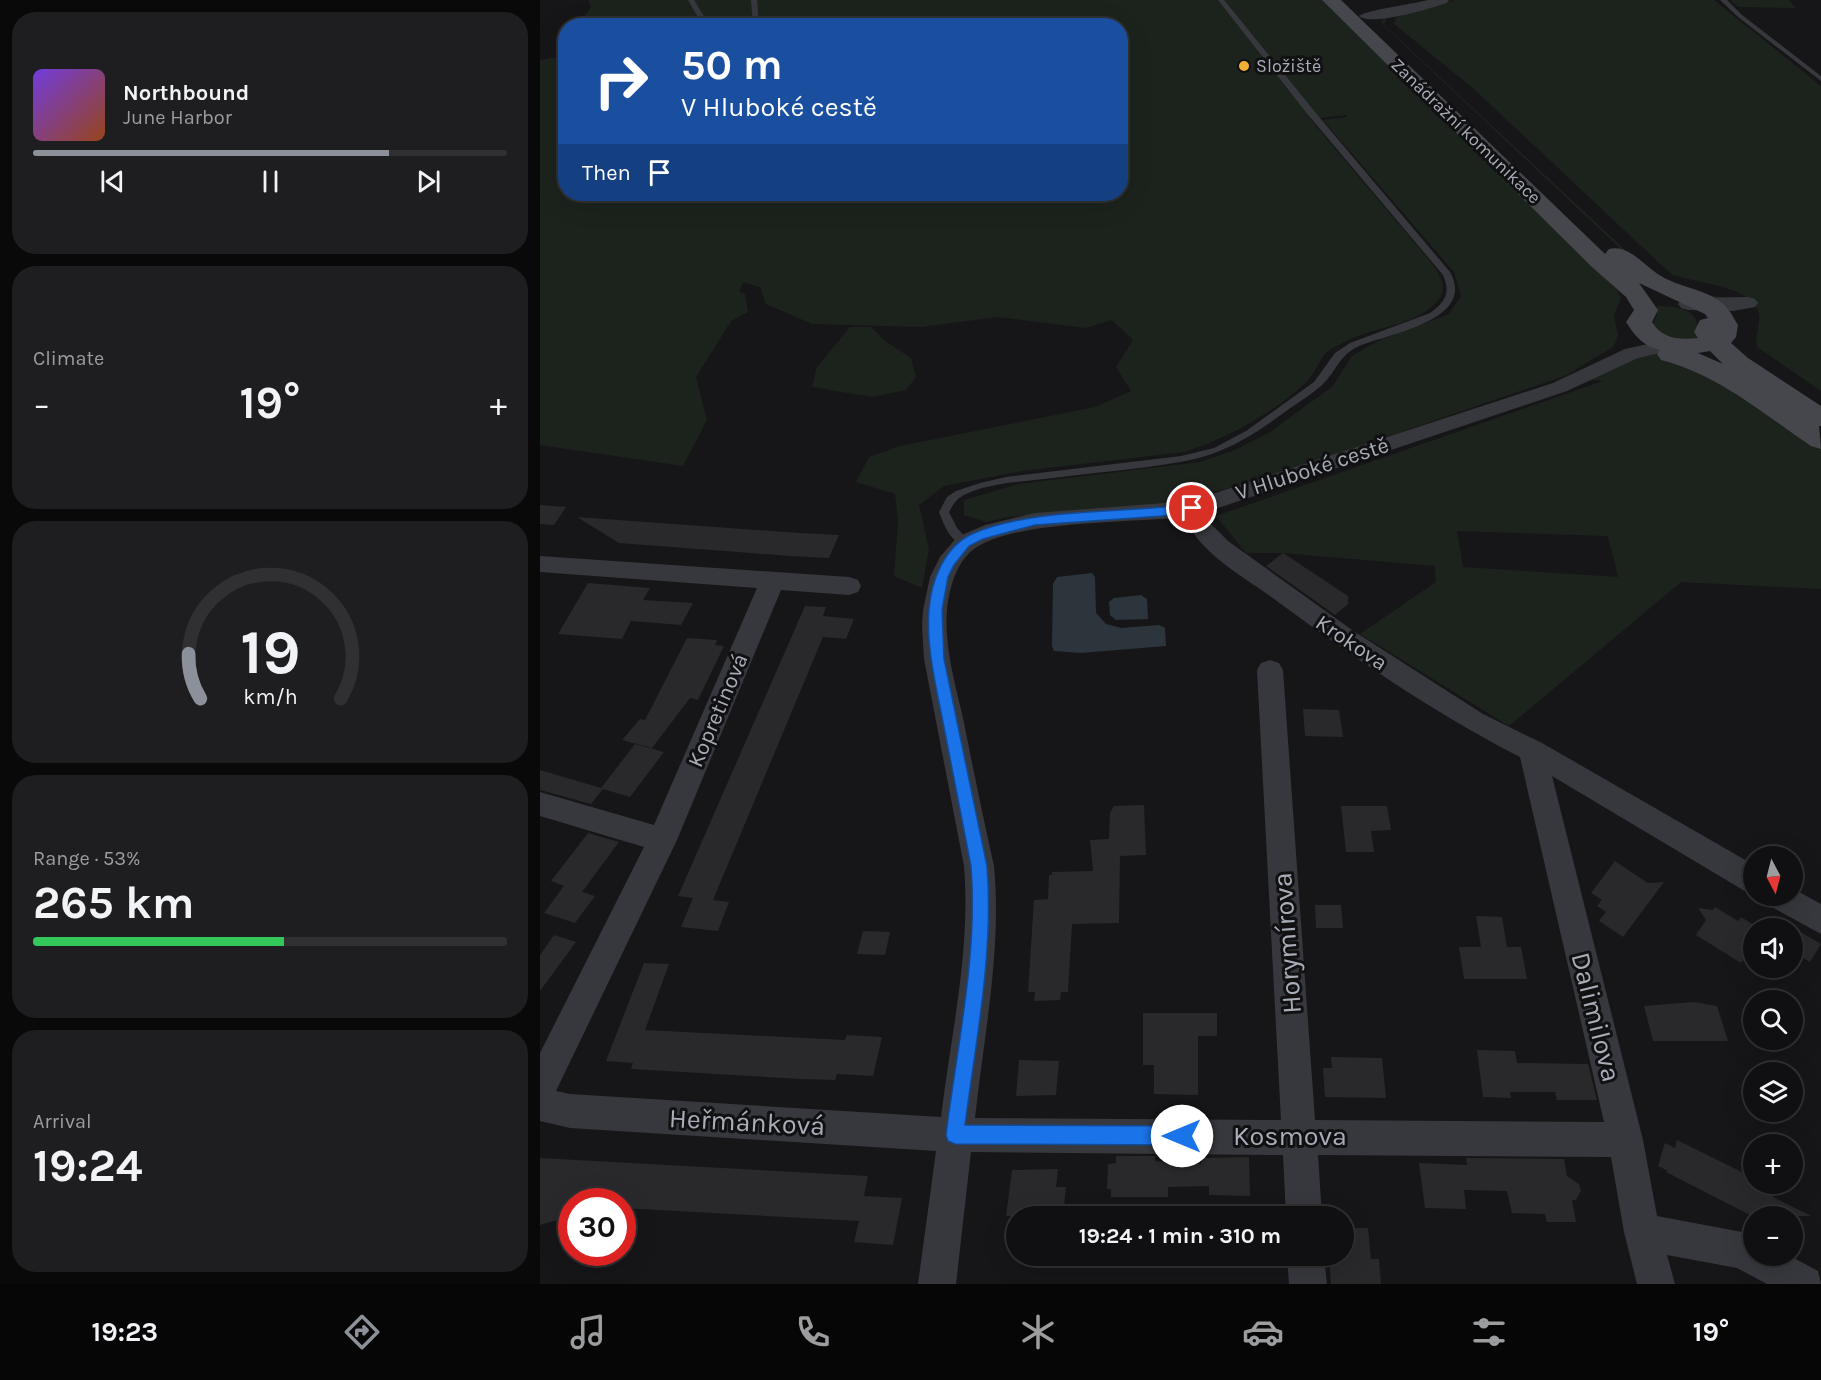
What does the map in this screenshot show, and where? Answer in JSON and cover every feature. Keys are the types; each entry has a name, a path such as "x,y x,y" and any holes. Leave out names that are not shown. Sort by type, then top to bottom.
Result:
{"main road":[{"name":"Zanádražní komunikace","path":"1331,0 1608,258 1649,288 1677,302 1698,309 1707,318 1708,335 1725,319"},
{"name":"Zanádražní komunikace","path":"1349,0 1608,258 1725,319 1739,364 1821,418"},
{"name":"Zanádražní komunikace","path":"1608,258 1629,298 1633,314"},
{"path":"1633,314 1677,302"},
{"path":"1633,314 1646,310 1639,322 1651,337 1746,388 1821,440"},
{"path":"1668,347 1698,347 1725,319"}],"street":[{"path":"1366,16 1408,10 1442,0"},
{"path":"1677,302 1725,319"},
{"path":"1614,359 1624,346 1633,314"},
{"name":"V Hluboké cestě","path":"964,543 993,531 1035,521 1192,508 1560,387 1614,359 1668,347"},
{"name":"Krokova","path":"1192,508 1200,526 1220,547 1343,638 1473,721 1532,751 1743,875"},
{"path":"937,1284 977,967 982,900 979,866 937,659 935,610 945,570 964,543"},
{"path":"540,564 849,586"},
{"name":"Kopretinová","path":"540,1088 662,840 773,580"},
{"name":"Horymírova","path":"1270,670 1303,1206"},
{"name":"Dalimilova","path":"1532,751 1626,1140 1642,1232 1656,1284"},
{"path":"540,804 662,840"},
{"path":"1796,906 1821,920"},
{"name":"Heřmánková","path":"540,1104 570,1111 955,1135"},
{"name":"Kosmova","path":"955,1135 1626,1140"},
{"path":"1642,1232 1742,1250 1805,1284"},
{"path":"1307,1266 1308,1284"}],"lane":[{"path":"691,0 702,18"},
{"path":"754,0 755,18"},
{"path":"964,543 952,530 944,512 951,499 960,493 1006,480 1181,459 1217,450 1250,433 1325,378 1340,353 1369,338 1426,318 1442,308 1451,296 1452,285 1447,274 1295,95 1221,0"},
{"path":"1723,0 1821,79"}],"shaded area":[{"path":"588,0 1322,0 1617,290 1621,298 1614,315 1618,336 1614,346 1567,375 1261,480 1168,504 1009,517 986,522 964,515 964,500 1019,484 1200,462 1235,450 1270,432 1333,386 1352,356 1378,341 1449,314 1461,296 1454,272 1323,120 1347,117 1347,115 1310,119 1434,266 1443,286 1439,299 1431,307 1411,319 1353,338 1331,349 1325,354 1308,380 1277,406 1233,432 1201,446 1185,452 1022,471 944,486 919,505 929,549 922,588 894,576 898,521 895,494 856,482 869,457 900,446 1095,407 1131,391 1116,367 1133,340 1112,320 1086,328 997,317 921,327 812,324 766,304 760,287 743,282 739,292 745,294 748,312 731,321 696,377 707,420 683,466 540,445 540,60 558,55 558,201 1128,201 1128,18 583,18 591,7"},
{"path":"1454,0 1714,0 1821,86 1821,391 1757,347 1759,314 1755,304 1734,291 1671,274 1475,90 1394,24 1396,17"},
{"path":"1730,0 1789,0 1796,8 1738,7"},
{"path":"1387,17 1384,25 1652,275 1683,289 1724,298 1690,294 1660,281 1641,268 1383,25 1381,20"},
{"path":"1657,306 1678,308 1692,314 1701,338 1675,338 1663,333 1653,325 1657,315"},
{"path":"850,327 871,327 885,341 911,358 916,377 906,390 872,397 812,387 817,367"},
{"path":"1649,353 1680,359 1821,450 1821,589 1681,582 1509,726 1360,634 1436,582 1435,566 1283,553 1246,553 1216,516 1603,381 1585,379","holes":["1457,531 1608,536 1618,577 1463,567"]},
{"path":"1092,573 1095,577 1096,613 1106,624 1121,628 1159,625 1165,628 1166,646 1081,653 1054,651 1052,646 1053,584 1057,577"},
{"path":"1141,595 1147,599 1148,619 1116,620 1110,615 1109,602 1114,598"}],"building":[{"path":"540,505 566,507 554,525 540,524"},
{"path":"577,517 839,535 829,558 790,556 619,543"},
{"path":"1283,553 1348,596 1348,604 1335,615 1266,566"},
{"path":"588,583 650,588 643,600 693,603 681,625 631,621 622,639 558,634"},
{"path":"805,606 826,607 823,616 854,619 846,639 823,637 713,900 729,902 718,931 681,927 693,898 678,896"},
{"path":"687,638 717,640 715,645 724,646 698,700 690,698 652,748 622,740 640,719 645,720"},
{"path":"1303,709 1339,710 1343,737 1305,736"},
{"path":"635,744 664,752 630,797 603,789 591,804 540,790 540,770 601,788"},
{"path":"1144,805 1146,855 1120,856 1119,923 1072,924 1068,992 1061,992 1060,1000 1034,1001 1035,992 1028,992 1034,900 1048,899 1049,875 1052,875 1052,872 1093,871 1090,840 1109,839 1110,813 1114,806"},
{"path":"1341,806 1387,806 1391,830 1371,831 1374,852 1346,852"},
{"path":"588,833 619,842 582,892 595,896 575,923 544,913 564,886 551,881"},
{"path":"1615,861 1648,883 1664,882 1623,937 1599,921 1606,912 1597,906 1602,900 1591,893"},
{"path":"1315,905 1341,905 1343,928 1316,928"},
{"path":"1715,907 1738,921 1741,917 1743,918 1743,960 1741,963 1696,935 1706,920 1698,908 1713,910"},
{"path":"1476,916 1502,917 1507,947 1521,947 1527,979 1464,979 1459,947 1481,947"},
{"path":"863,931 890,932 885,955 857,954"},
{"path":"1803,933 1821,944 1810,962 1803,958"},
{"path":"554,935 576,942 540,991 540,955"},
{"path":"644,963 669,964 645,1030 845,1040 847,1035 882,1037 873,1076 837,1074 835,1080 801,1079 631,1069 633,1063 606,1061"},
{"path":"1694,1002 1717,1006 1728,1041 1653,1041 1644,1006"},
{"path":"1143,1013 1217,1013 1217,1036 1198,1036 1198,1095 1154,1094 1154,1065 1143,1065"},
{"path":"1477,1050 1515,1051 1517,1063 1588,1064 1597,1100 1557,1100 1555,1092 1510,1092 1511,1098 1483,1097"},
{"path":"1331,1057 1382,1058 1386,1098 1325,1097 1323,1068 1332,1068"},
{"path":"1019,1060 1059,1061 1056,1095 1016,1096"},
{"path":"1677,1140 1743,1173 1743,1194 1774,1194 1773,1197 1791,1206 1743,1206 1743,1211 1658,1166 1665,1143 1675,1148"},
{"path":"1116,1156 1155,1156 1155,1161 1201,1164 1202,1158 1249,1157 1250,1196 1209,1195 1209,1186 1168,1187 1168,1197 1111,1197 1111,1189 1107,1189 1108,1164 1116,1163"},
{"path":"540,1158 868,1176 864,1196 902,1198 893,1245 854,1242 859,1221 636,1209 636,1188 558,1188 558,1220 540,1225"},
{"path":"1466,1158 1564,1159 1567,1176 1579,1184 1581,1191 1576,1200 1572,1200 1576,1222 1547,1222 1545,1214 1512,1213 1507,1191 1464,1190 1466,1209 1425,1208 1419,1163 1467,1165"},
{"path":"1058,1169 1056,1187 1066,1187 1064,1206 1007,1206 1012,1170"},
{"path":"1354,1228 1368,1228 1371,1259 1379,1259 1381,1284 1331,1284 1330,1266 1354,1266"}],"place":[{"name":"Složiště","path":"1244,66"}],"route":[{"path":"1182,1136 955,1135 977,967 982,900 979,866 937,659 935,610 942,577 948,563 964,543 978,536 1035,521 1192,508"}]}
